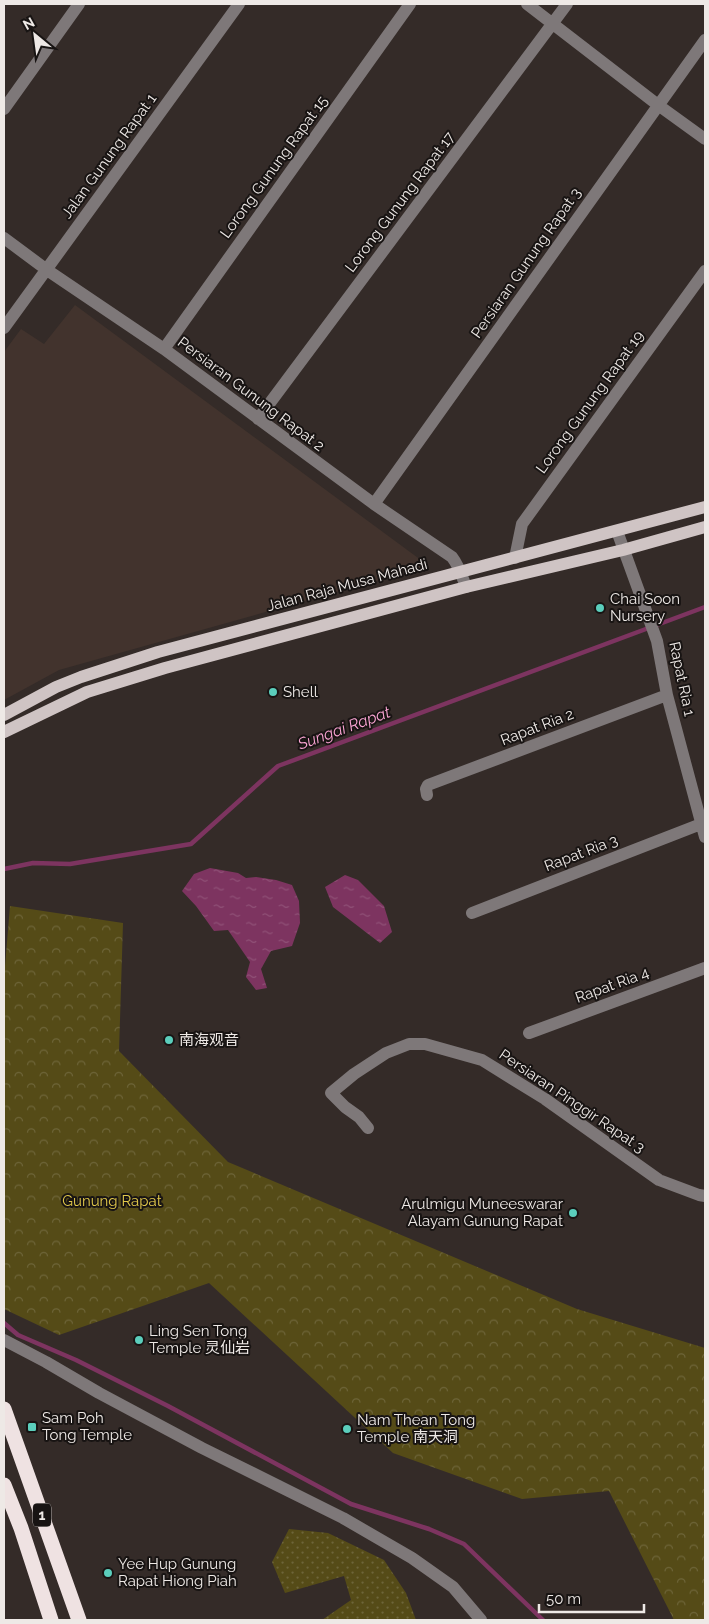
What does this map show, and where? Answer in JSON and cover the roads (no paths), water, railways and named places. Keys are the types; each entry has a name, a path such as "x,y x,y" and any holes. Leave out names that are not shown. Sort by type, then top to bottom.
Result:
{"highway":[{"name":"1","path":"4,1410 79,1620"},
{"name":"1","path":"4,1485 21,1528 51,1620"}],"main road":[{"name":"Jalan Raja Musa Mahadi","path":"4,715 56,687 80,677 146,656 705,506"},
{"path":"4,732 87,692 165,668 466,587 623,550 705,527"}],"street":[{"path":"4,109 79,4"},
{"name":"Jalan Gunung Rapat 1","path":"4,328 239,4"},
{"name":"Lorong Gunung Rapat 15","path":"164,349 410,4"},
{"path":"527,4 705,139"},
{"name":"Lorong Gunung Rapat 17","path":"258,419 567,4"},
{"name":"Persiaran Gunung Rapat 3","path":"374,504 705,40"},
{"name":"Persiaran Gunung Rapat 2","path":"4,238 47,270 164,349 374,504 452,557 461,571 466,587"},
{"name":"Lorong Gunung Rapat 19","path":"515,558 522,524 705,271"},
{"name":"Rapat Ria 1","path":"617,531 657,641 667,695 705,837"},
{"name":"Rapat Ria 2","path":"428,795 426,789 428,785 667,695"},
{"name":"Rapat Ria 3","path":"472,913 701,824"},
{"name":"Rapat Ria 4","path":"530,1033 705,968"},
{"name":"Persiaran Pinggir Rapat 3","path":"368,1128 359,1117 345,1107 332,1093 354,1074 386,1053 409,1044 425,1044 482,1060 545,1099 659,1180 705,1196"},
{"path":"4,1340 46,1362 99,1394 343,1518 412,1558 453,1587 481,1620"}],"water":[{"path":"210,868 238,873 246,878 256,877 276,880 292,885 299,901 300,923 292,946 271,951 261,969 267,988 256,990 246,977 250,962 228,930 214,931 196,906 182,891 194,874"},
{"path":"345,875 358,880 384,906 392,932 380,943 333,907 325,887"}],"waterway":[{"name":"Sungai Rapat","path":"4,869 33,863 70,864 191,844 278,766 705,607"},
{"path":"4,1323 18,1335 76,1360 168,1406 351,1504 429,1529 464,1544 543,1620"}],"place":[{"name":"Chai Soon Nursery","path":"600,608"},
{"name":"Shell","path":"273,692"},
{"name":"南海观音","path":"169,1040"},
{"name":"Arulmigu Muneeswarar Alayam Gunung Rapat","path":"573,1213"},
{"name":"Ling Sen Tong Temple 灵仙岩","path":"139,1340"},
{"name":"Sam Poh Tong Temple","path":"32,1427"},
{"name":"Nam Thean Tong Temple 南天洞","path":"347,1429"},
{"name":"Yee Hup Gunung Rapat Hiong Piah","path":"108,1573"}],"park label":[{"name":"Gunung Rapat","path":"112,1201"}]}
